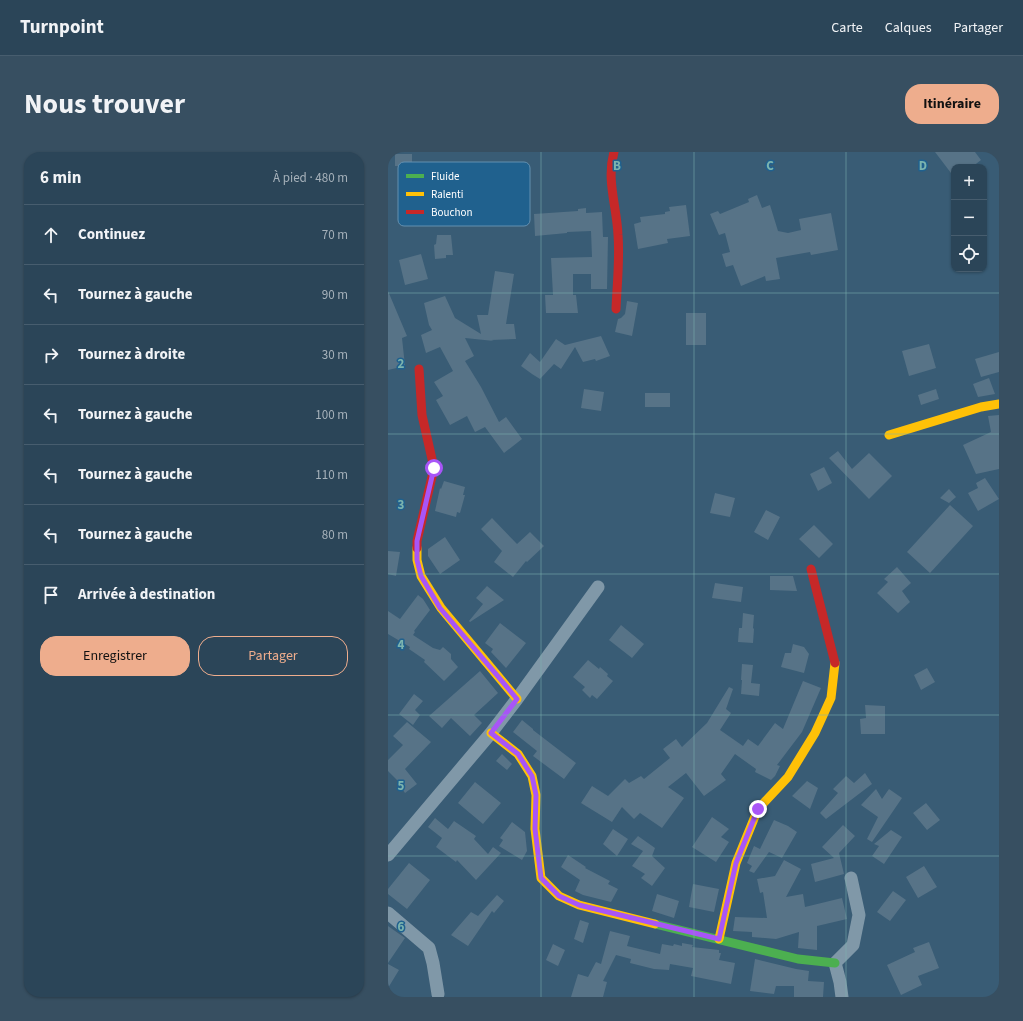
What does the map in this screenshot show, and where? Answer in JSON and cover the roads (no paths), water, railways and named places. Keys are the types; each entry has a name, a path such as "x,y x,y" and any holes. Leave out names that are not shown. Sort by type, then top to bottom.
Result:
{"street":[{"path":"614,152 610,167 612,192 618,223 616,309"},
{"path":"419,369 422,415 434,468 417,541 417,560 421,576 440,608 517,699"},
{"path":"889,435 981,407 999,404"},
{"path":"719,939 736,863 758,809 788,777 815,733 831,698 835,661 811,569"},
{"path":"388,855 491,733 598,587"},
{"path":"491,733 518,754 532,776 536,795 535,829 541,878 559,896 579,905 798,960 835,963 853,945 859,915 851,878"},
{"path":"388,913 429,948 438,994"},
{"path":"835,963 842,997"}]}
